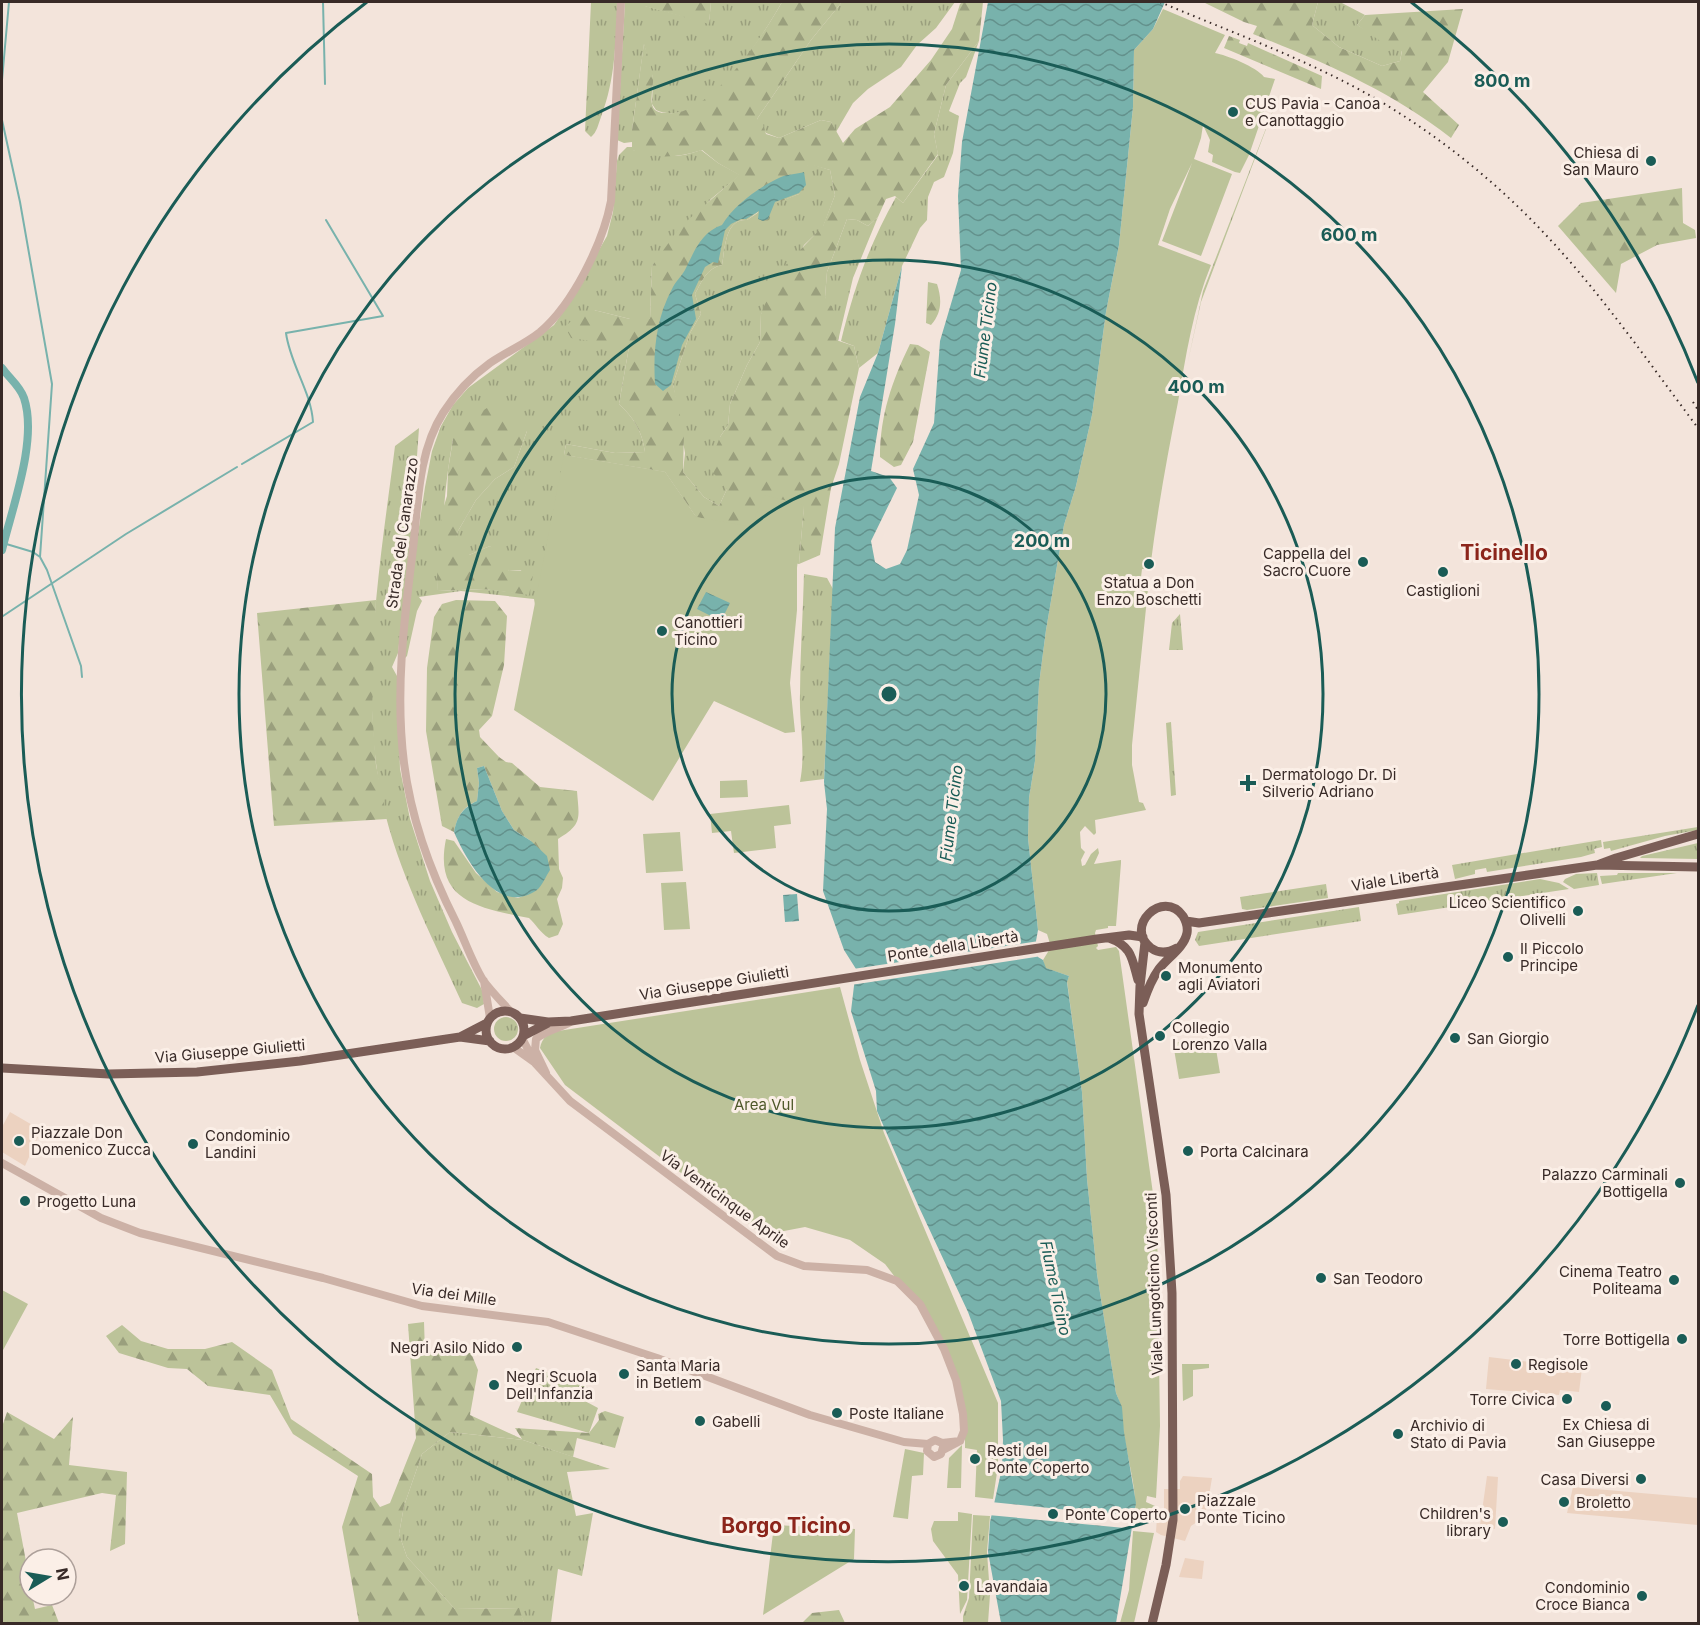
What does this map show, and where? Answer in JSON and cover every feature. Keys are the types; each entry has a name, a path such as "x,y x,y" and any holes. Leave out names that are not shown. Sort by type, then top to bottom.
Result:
{"main road":[{"name":"Viale Libertà","path":"1597,866 1616,858 1698,834"},
{"name":"Viale Libertà","path":"1186,926 1597,866 1698,867"},
{"path":"1102,938 1143,936 1157,951 1168,952 1177,948 1184,941 1186,926 1176,909 1161,906 1148,914 1143,936"},
{"name":"Viale Lungoticino Visconti","path":"1143,936 1139,1014 1170,1229 1173,1326 1173,1520 1166,1565 1152,1623"},
{"path":"1102,938 1121,943 1127,949 1140,986"},
{"name":"Ponte della Libertà","path":"814,982 1102,938"},
{"name":"Viale Lungoticino Visconti","path":"1139,1014 1148,987 1159,969 1177,948"},
{"name":"Via Giuseppe Giulietti","path":"520,1018 548,1022 572,1021 814,982"},
{"path":"510,1011 520,1018 524,1027 523,1037 513,1047 500,1048 490,1041 486,1032 489,1021 499,1012 510,1011"},
{"name":"Via Giuseppe Giulietti","path":"460,1036 489,1021"},
{"name":"Via Giuseppe Giulietti","path":"523,1037 548,1022"},
{"name":"Via Giuseppe Giulietti","path":"2,1068 109,1074 219,1071 460,1036 490,1041"}],"street":[{"name":"Strada del Canarazzo","path":"510,1011 483,980 438,884 410,796 404,761 402,643 419,495 425,459 433,434 444,412 466,384 490,363 526,342 552,320 576,286 598,245 608,218 611,201 621,2"},
{"name":"Strada del Canarazzo","path":"483,980 489,1021"},
{"path":"551,1082 535,1050 535,1043 541,1035 572,1021"},
{"name":"Via Venticinque Aprile","path":"523,1037 535,1063"},
{"name":"Via Venticinque Aprile","path":"513,1047 535,1063 551,1082 583,1112 777,1256 804,1266 867,1270 897,1281 908,1290 929,1318 956,1380 964,1431 960,1441 943,1447"},
{"name":"Via dei Mille","path":"2,1164 101,1218 140,1233 323,1278 422,1306 548,1322 657,1358 810,1415 928,1447"},
{"path":"935,1440 943,1447 939,1456 934,1457 928,1447 935,1440"}],"green space":[{"path":"591,2 618,2 610,88 597,128 591,137 585,131"},
{"path":"625,2 644,2 645,6 709,23 711,2 782,2 761,37 730,77 712,95 694,107 675,113 656,110 652,104 653,78 644,44 632,142 624,143 617,140"},
{"path":"644,2 711,2 709,24 644,6"},
{"path":"782,2 842,2 811,40 757,119 762,121 766,134 779,138 821,120 831,122 843,143 855,129 890,107 931,60 952,29 960,4 983,2 979,41 946,85 934,134 938,154 903,203 895,196 886,199 878,217 868,226 857,220 847,219 827,272 825,297 839,319 836,340 854,346 859,368 839,464 831,488 820,555 799,564 804,505 751,527 696,517 665,472 564,455 566,444 615,453 645,452 636,425 619,404 629,347 571,338 565,327 579,313 594,310 630,319 650,319 652,266 680,227 739,175 718,163 702,150 684,155 667,156 649,155 632,150 632,130 644,43 651,65 653,107 663,113 685,111 701,102 734,71 763,33","holes":["808,164 830,170 835,195 823,226 782,269 771,288 761,314 760,342 730,404 728,425 720,437 708,467 727,489 719,506 704,497 683,472 684,433 673,384 690,333 701,314 695,294 709,272 722,265 727,236 734,224 747,220 758,212 757,220 763,223 769,220 777,203 799,194 807,186"]},
{"path":"842,2 955,2 936,28 917,45 901,67 868,89 853,103 836,132 831,122 821,120 779,138 766,133 757,119 811,40"},
{"path":"1203,2 1318,2 1312,25 1339,47 1382,66 1400,61 1402,51 1392,49 1357,25 1365,15 1463,9 1448,62 1423,92 1459,125 1451,138 1405,106 1380,92 1305,55 1253,34 1257,26"},
{"path":"1318,2 1340,2 1365,15 1357,25 1402,50 1400,61 1382,66 1339,47 1312,25"},
{"path":"1163,9 1225,35 1215,53 1248,66 1264,77 1275,79 1249,155 1240,173 1212,162 1213,155 1208,152 1210,140 1203,125 1194,159 1232,174 1201,256 1162,241 1192,163 1170,209 1158,245 1211,265 1199,298 1187,350 1150,569 1142,569 1141,577 1149,579 1132,745 1132,765 1139,802 1143,803 1146,810 1095,820 1096,833 1094,835 1085,826 1080,832 1081,848 1085,852 1081,860 1082,866 1098,848 1099,853 1094,864 1121,860 1116,926 1096,930 1095,933 1098,950 1116,947 1119,951 1157,1222 1160,1426 1156,1498 1147,1496 1146,1502 1155,1506 1154,1517 1135,1515 1133,1485 1097,1274 1087,1179 1082,1092 1067,981 1069,976 1045,968 1043,960 1051,947 1047,934 1038,930 1028,838 1029,798 1035,761 1039,684 1046,630 1064,525 1076,486 1092,415 1106,312 1119,245 1133,107 1134,50 1153,29"},
{"path":"1229,36 1240,40 1239,43 1247,46 1248,43 1322,76 1321,89 1224,48"},
{"path":"979,41 966,77 960,83 949,111 959,116 953,153 944,177 934,182 928,197 927,220 920,228 902,266 878,353 859,368 854,346 841,341 863,267 896,197 903,203 938,155 934,134 946,85"},
{"path":"1280,92 1201,302 1187,366 1203,291"},
{"path":"627,147 667,156 701,150 740,175 711,199 652,266 650,319 630,319 594,310 629,347 619,404 636,425 645,452 615,453 566,444 564,455 665,472 696,517 764,495 804,505 799,564 780,560 749,529 535,605 534,599 461,591 419,597 422,601 417,611 407,656 404,659 414,560 425,487 432,451 441,426 453,405 468,388 554,325 565,309 607,236 613,212 619,155","holes":["527,431 514,467 495,479 476,500 458,531 454,543 459,555 469,555 490,546 509,571 521,570 529,594 484,589 438,591 445,499 453,439"]},
{"path":"808,163 830,170 835,195 823,227 804,245 761,314 760,342 730,404 728,425 720,437 727,489 719,506 704,497 683,472 685,453 673,384 690,333 701,314 695,294 709,272 722,265 727,236 734,224 747,220 759,212 771,213 776,203 799,194"},
{"path":"1682,188 1683,223 1695,230 1696,238 1657,245 1621,264 1616,293 1558,226 1581,203"},
{"path":"878,217 853,278 838,341 835,340 825,297 827,272 847,219 857,220 868,226"},
{"path":"928,282 937,284 940,295 939,311 931,325 926,323"},
{"path":"910,344 918,345 930,352 913,442 901,465 894,467 880,457 882,427 893,385"},
{"path":"490,406 513,417 527,431 514,467 495,479 476,500 458,531 455,543 460,555 469,555 490,546 504,556 509,571 534,570 529,595 483,589 438,591 442,512 447,496 453,439 473,417"},
{"path":"419,428 417,456 419,462 398,653 392,667 397,676 400,769 410,819 430,881 452,932 483,992 484,1004 477,1008 462,1003 410,889 386,817 377,772 372,679 383,538 395,446"},
{"name":"Canottieri Ticino","path":"564,455 665,472 696,517 751,527 764,495 804,505 797,568 797,610 790,683 795,732 785,733 714,701 653,801 514,710"},
{"path":"804,574 827,578 833,589 824,779 800,782 802,749 800,664"},
{"path":"376,600 372,709 376,765 387,819 274,826 257,613"},
{"path":"456,600 495,601 507,616 504,665 492,716 479,730 480,737 499,757 512,763 540,787 577,791 578,820 572,829 558,839 559,869 563,878 557,899 563,924 558,935 549,938 529,918 494,910 464,898 454,889 447,877 444,860 446,839 454,841 476,873 497,892 518,898 538,889 531,841 514,830 502,811 484,766 477,768 479,783 477,801 461,813 454,832 442,826 426,731 427,668 434,617 442,604"},
{"path":"1180,614 1183,650 1169,650 1172,623"},
{"path":"1171,722 1176,795 1171,796 1166,723"},
{"path":"747,780 748,797 720,798 720,781"},
{"path":"789,805 791,824 774,826 776,848 734,853 731,831 712,833 710,814"},
{"path":"1698,827 1698,830 1665,836 1611,851 1610,848 1604,849 1603,842"},
{"path":"680,832 683,871 646,873 643,834"},
{"path":"1601,840 1602,847 1594,849 1595,853 1581,857 1487,872 1486,868 1475,870 1475,874 1455,879 1452,865"},
{"path":"1698,843 1698,859 1640,858 1642,856"},
{"path":"1597,873 1599,885 1574,889 1563,882 1576,874"},
{"path":"1618,873 1677,873 1602,884 1600,876 1617,875"},
{"path":"1540,879 1559,883 1569,889 1398,915 1396,904 1399,901"},
{"path":"686,882 690,929 664,930 661,883"},
{"path":"1326,884 1328,898 1242,909 1240,897"},
{"path":"1359,907 1361,921 1199,946 1195,940 1198,932"},
{"name":"Area Vul","path":"840,987 860,1060 884,1133 998,1403 998,1466 993,1499 975,1497 977,1450 965,1448 965,1413 941,1337 885,1264 850,1240 805,1227 763,1235 565,1085 540,1048 546,1036 558,1031"},
{"path":"506,1017 515,1020 518,1029 515,1038 506,1041 497,1038 494,1029 497,1020"},
{"path":"1214,1037 1220,1073 1179,1079 1173,1043"},
{"path":"2,1290 28,1304 2,1352"},
{"path":"424,1322 425,1352 471,1353 478,1370 470,1415 522,1439 515,1428 589,1433 599,1420 598,1414 605,1411 624,1417 615,1448 577,1438 573,1457 523,1440 450,1432 422,1454 404,1506 399,1534 407,1557 455,1609 519,1608 524,1623 359,1623 342,1527 358,1476 293,1434 270,1395 208,1386 187,1369 168,1368 119,1353 106,1336 122,1325 141,1341 168,1349 205,1349 232,1342 272,1370 291,1419 372,1474 373,1497 380,1507 390,1503 416,1438 408,1324"},
{"path":"1182,1364 1209,1364 1209,1368 1193,1370 1193,1396 1183,1401"},
{"path":"536,1368 590,1388 585,1401 598,1408 589,1433 517,1412"},
{"path":"7,1412 54,1439 73,1417 69,1465 127,1472 125,1544 110,1551 116,1495 102,1493 17,1513 23,1547 18,1547 18,1607 35,1607 35,1609 53,1607 59,1623 2,1623 2,1427"},
{"path":"450,1432 523,1440 610,1469 567,1472 576,1516 593,1513 582,1576 558,1569 551,1623 524,1623 518,1608 455,1609 407,1557 399,1534 404,1506 422,1454"},
{"path":"962,1445 961,1488 947,1488 949,1458"},
{"path":"905,1449 924,1453 923,1475 912,1476 908,1519 893,1517"},
{"path":"958,1512 972,1514 967,1600 960,1614 958,1575 933,1541 931,1529 934,1521 958,1521"},
{"path":"973,1515 990,1516 987,1552 990,1595 988,1623 963,1623 969,1598"},
{"path":"774,1525 855,1529 854,1559 763,1615"},
{"path":"1133,1531 1154,1533 1134,1623 1120,1623 1129,1590"},
{"path":"839,1610 845,1623 802,1623 812,1613"}],"shaded area":[{"name":"Piazzale Don Domenico Zucca","path":"10,1112 41,1130 25,1166 2,1152 2,1127"},
{"path":"1489,1357 1582,1368 1579,1392 1560,1390 1559,1395 1486,1389"},
{"name":"Piazzale Ponte Ticino","path":"1183,1476 1212,1478 1207,1508 1197,1522 1191,1526 1185,1541 1156,1532 1157,1517 1164,1513 1164,1489 1180,1489"},
{"path":"1487,1476 1498,1477 1495,1529 1480,1525"},
{"path":"1573,1487 1698,1498 1698,1525 1567,1513"},
{"name":"Piazzale Ponte Ticino","path":"1185,1558 1204,1561 1202,1579 1179,1577"}],"water":[{"name":"Fiume Ticino","path":"988,2 1165,2 1153,29 1134,50 1133,107 1119,245 1106,312 1092,415 1076,486 1064,525 1046,630 1039,684 1035,761 1029,798 1028,838 1038,930 1036,941 1038,957 1043,960 1046,968 1069,976 1067,982 1082,1092 1087,1179 1097,1274 1116,1393 1122,1407 1136,1503 1116,1623 1001,1623 988,1552 990,1522 1002,1468 1001,1401 968,1312 877,1111 876,1091 851,1011 856,969 844,950 823,891 827,809 824,782 835,528 860,397 878,353 902,266 871,471 889,477 897,488 871,541 875,562 886,569 900,564 907,550 919,495 913,469 934,423 940,341 961,270 958,196 962,142"},
{"path":"804,172 806,185 799,193 775,202 768,219 763,221 758,219 759,211 731,224 725,230 718,263 713,262 705,267 692,295 696,319 682,345 671,385 663,391 655,384 655,347 659,324 673,286 685,270 699,243 709,232 722,225 733,210 756,191 781,177"},
{"path":"706,592 730,603 721,621 697,609"},
{"path":"484,766 502,811 514,830 531,841 547,856 550,870 537,890 523,896 509,897 486,882 467,858 454,832 461,813 477,801 479,783 477,768"},
{"path":"797,894 799,921 785,922 783,895"}],"pier":[{"path":"1039,941 1042,956 851,985 853,969"},
{"name":"Ponte Coperto","path":"991,1502 1138,1516 1135,1529 988,1515"}],"waterway":[{"path":"2,80 9,2"},
{"path":"323,2 325,84"},
{"path":"2,120 20,202 52,384 40,557"},
{"path":"242,464 313,422 308,399 286,333 383,316 326,220"},
{"path":"2,368 24,398 28,434 22,474 2,550"},
{"path":"3,616 126,534 237,467"},
{"path":"3,543 33,552 40,557 47,570 81,666 82,677"}],"railway":[{"path":"1160,2 1325,72 1378,100 1445,144 1526,214 1565,256 1624,329 1698,428"},
{"path":"1693,402 1698,410"}],"place":[{"name":"CUS Pavia - Canoa e Canottaggio","path":"1233,112"},
{"name":"Chiesa di San Mauro","path":"1651,161"},
{"name":"Cappella del Sacro Cuore","path":"1363,562"},
{"name":"Statua a Don Enzo Boschetti","path":"1149,564"},
{"name":"Castiglioni","path":"1443,572"},
{"name":"Canottieri Ticino","path":"662,631"},
{"name":"Dermatologo Dr. Di Silverio Adriano","path":"1248,783"},
{"name":"Liceo Scientifico Olivelli","path":"1578,911"},
{"name":"Il Piccolo Principe","path":"1508,957"},
{"name":"Monumento agli Aviatori","path":"1166,976"},
{"name":"Collegio Lorenzo Valla","path":"1160,1036"},
{"name":"San Giorgio","path":"1455,1038"},
{"name":"Piazzale Don Domenico Zucca","path":"19,1141"},
{"name":"Condominio Landini","path":"193,1144"},
{"name":"Porta Calcinara","path":"1188,1151"},
{"name":"Palazzo Carminali Bottigella","path":"1680,1183"},
{"name":"Progetto Luna","path":"25,1201"},
{"name":"San Teodoro","path":"1321,1278"},
{"name":"Cinema Teatro Politeama","path":"1674,1280"},
{"name":"Torre Bottigella","path":"1682,1339"},
{"name":"Negri Asilo Nido","path":"517,1347"},
{"name":"Regisole","path":"1516,1364"},
{"name":"Santa Maria in Betlem","path":"624,1374"},
{"name":"Negri Scuola Dell'Infanzia","path":"494,1385"},
{"name":"Torre Civica","path":"1567,1399"},
{"name":"Ex Chiesa di San Giuseppe","path":"1606,1406"},
{"name":"Poste Italiane","path":"837,1413"},
{"name":"Gabelli","path":"700,1421"},
{"name":"Archivio di Stato di Pavia","path":"1398,1434"},
{"name":"Resti del Ponte Coperto","path":"975,1459"},
{"name":"Casa Diversi","path":"1641,1479"},
{"name":"Broletto","path":"1564,1502"},
{"name":"Piazzale Ponte Ticino","path":"1185,1509"},
{"name":"Ponte Coperto","path":"1053,1514"},
{"name":"Children's library","path":"1503,1522"},
{"name":"Lavandaia","path":"964,1586"},
{"name":"Condominio Croce Bianca","path":"1642,1596"}],"district":[{"name":"Ticinello","path":"1504,552"},
{"name":"Borgo Ticino","path":"786,1525"}]}
